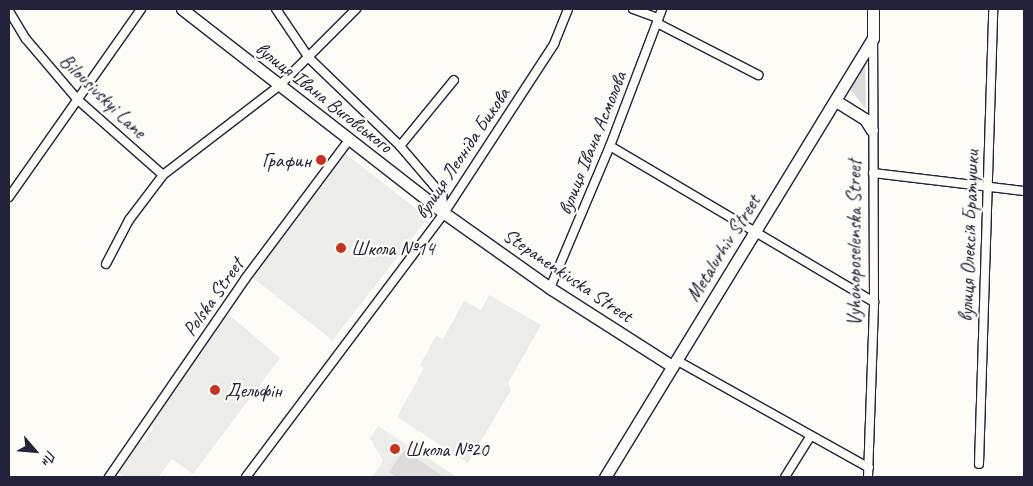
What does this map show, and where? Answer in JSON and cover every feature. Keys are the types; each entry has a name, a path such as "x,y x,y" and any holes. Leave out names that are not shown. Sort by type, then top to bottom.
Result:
{"main road":[{"name":"вулиця Івана Виговського","path":"182,9 444,213"},
{"name":"Vyhonoposelenska Street","path":"873,9 873,38"},
{"name":"Metalurhiv Street","path":"604,477 873,38"},
{"path":"836,101 865,118 872,130"},
{"name":"Stepanenkivska Street","path":"444,213 550,288 674,363"}],"street":[{"path":"9,197 140,9"},
{"path":"276,9 309,58 400,146 442,195 444,213"},
{"path":"106,264 129,220 163,175 279,86 356,9"},
{"name":"вулиця Леоніда Бикова","path":"246,477 444,213 554,44 568,9"},
{"path":"633,9 658,20 758,75"},
{"name":"вулиця Івана Асмолова","path":"550,288 610,146 662,9"},
{"name":"вулиця Олексія Братушки","path":"978,464 993,9"},
{"name":"Bilousivskyi Lane","path":"9,11 26,39 78,100 163,175"},
{"name":"Vyhonoposelenska Street","path":"868,477 874,302 872,173 873,38"},
{"path":"400,146 454,80"},
{"name":"Polska Street","path":"109,477 245,279 349,140"},
{"path":"610,146 874,302"},
{"path":"872,173 1024,191"},
{"name":"Stepanenkivska Street","path":"674,363 868,468"},
{"path":"785,477 810,437"}],"shaded area":[{"path":"865,62 866,109 850,89"},
{"name":"Школа №14","path":"346,154 428,218 333,340 251,276"},
{"path":"489,295 541,325 508,383 511,390 468,463 397,417 424,368 420,365 436,336 443,339 464,301 481,310"},
{"name":"Дельфін","path":"227,313 280,358 193,474 172,459 158,477 124,477 118,473 137,444 144,442 153,429 151,422"},
{"name":"Школа №20","path":"378,426 457,477 372,477 383,461 370,438"},
{"path":"404,450 441,475 440,477 397,477 389,472"}],"place":[{"name":"Графин","path":"321,160"},
{"name":"Школа №14","path":"341,248"},
{"name":"Дельфін","path":"215,390"},
{"name":"Школа №20","path":"395,449"}]}
